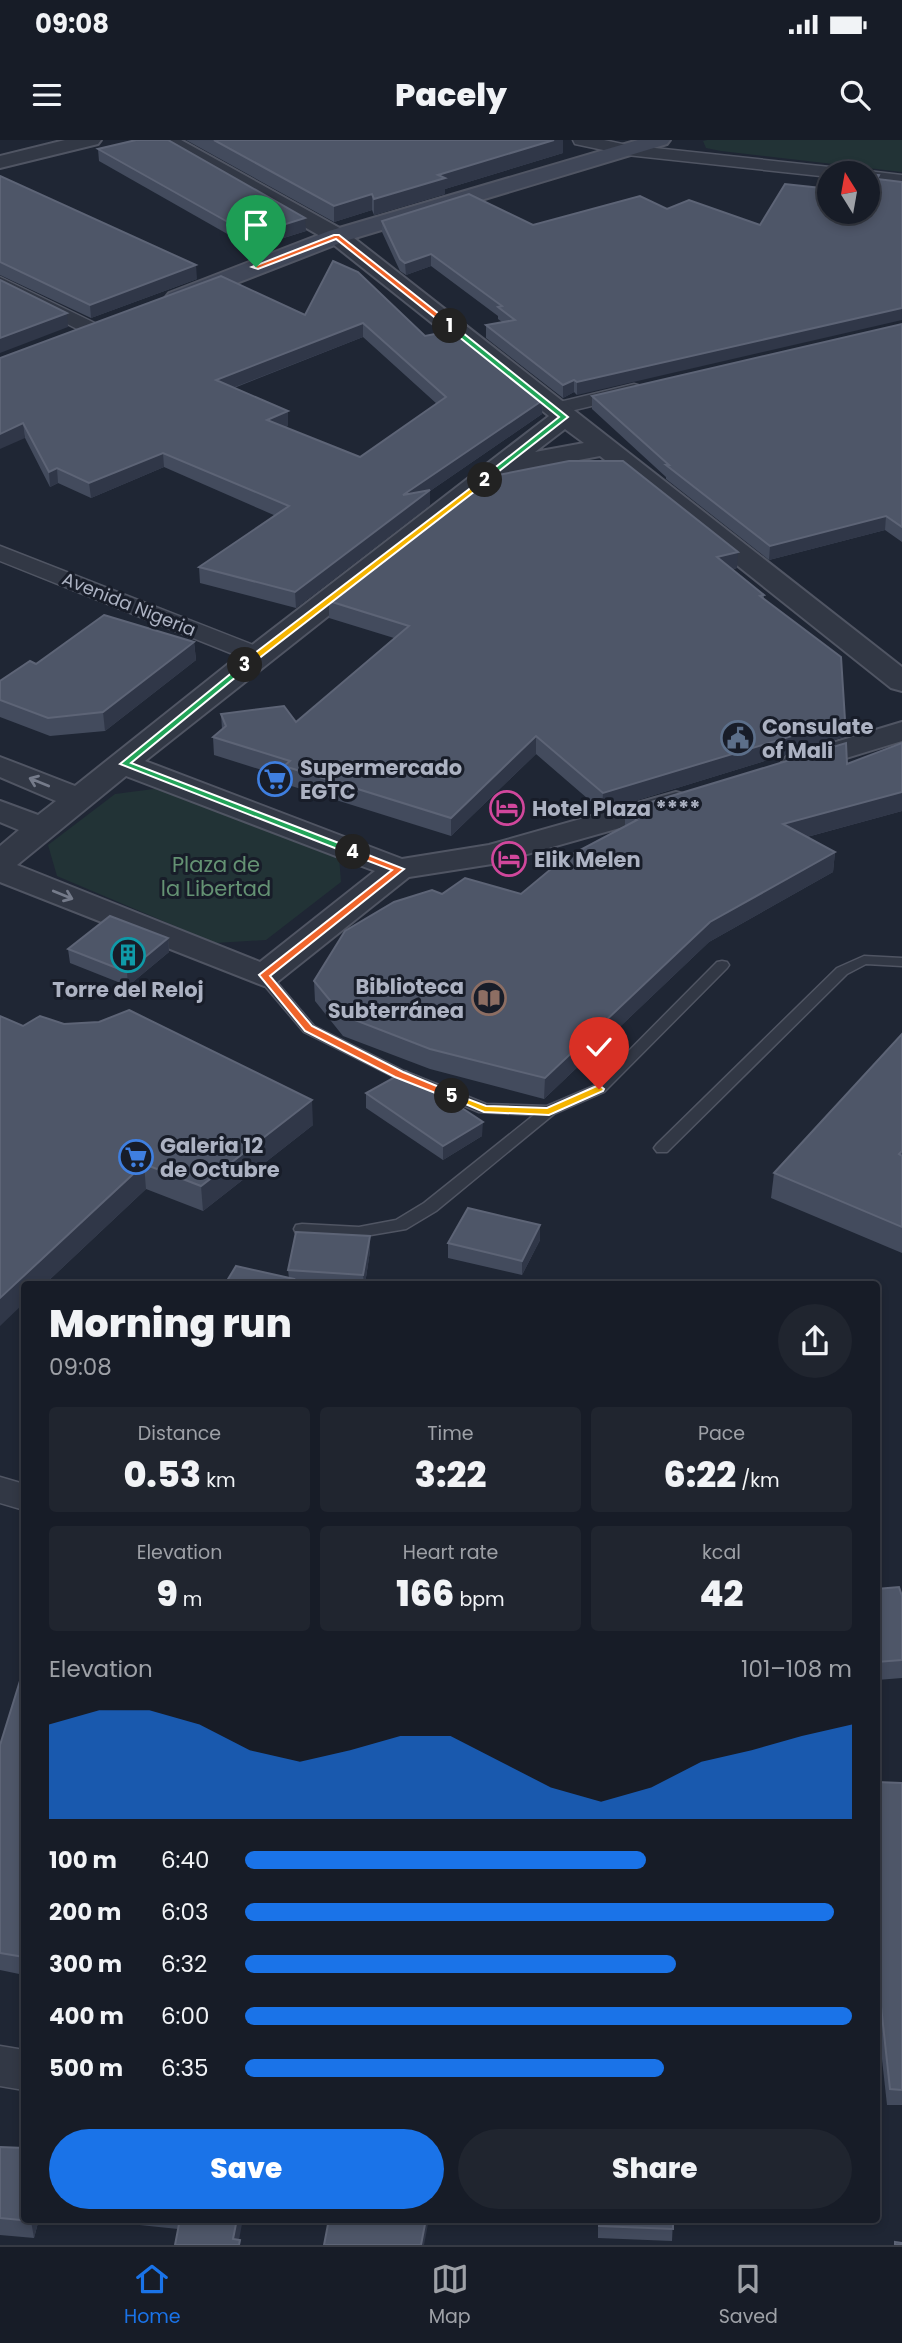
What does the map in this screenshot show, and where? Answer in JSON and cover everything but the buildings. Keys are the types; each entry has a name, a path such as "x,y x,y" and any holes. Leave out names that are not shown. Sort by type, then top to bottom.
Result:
{"main road":[{"path":"158,305 337,236 660,140"},
{"path":"60,342 119,320"}],"street":[{"path":"0,162 91,140"},
{"path":"166,140 337,236 602,448 902,682"},
{"path":"581,140 627,150 817,171"},
{"path":"880,177 902,180"},
{"path":"0,284 94,330"},
{"path":"0,862 257,655 502,467 559,413 647,387"},
{"path":"502,467 602,448"},
{"name":"Avenida Nigeria","path":"0,553 257,655"},
{"path":"768,773 902,731"},
{"path":"124,764 399,869"},
{"path":"0,766 79,799"},
{"path":"0,870 264,975 399,869 492,854 702,794"},
{"path":"0,811 44,829"},
{"path":"0,1490 21,1496"},
{"path":"0,2066 21,2070"}],"lane":[{"path":"662,1149 842,971 864,960 902,962"},
{"path":"302,1229 359,1232 400,1225 430,1207 549,1111 599,1089 722,965"},
{"path":"264,975 309,1029 399,1074 484,1109 549,1111"}],"green space":[{"path":"902,140 902,172 880,169 880,161 817,162 721,151 706,148 703,141"},
{"name":"Plaza de la Libertad","path":"161,788 339,856 341,882 266,940 215,943 57,876 48,845 115,794"}],"place":[{"name":"Consulate of Mali","path":"738,738"},
{"name":"Supermercado EGTC","path":"275,779"},
{"name":"Hotel Plaza ****","path":"507,808"},
{"name":"Elik Melen","path":"509,859"},
{"name":"Torre del Reloj","path":"128,955"},
{"name":"Biblioteca Subterránea","path":"489,998"},
{"name":"Galeria 12 de Octubre","path":"136,1157"}],"route":[{"path":"256,267 337,236 564,417 257,655 124,764 399,869 264,975 309,1029 399,1074 484,1109 549,1111 599,1089"}]}
